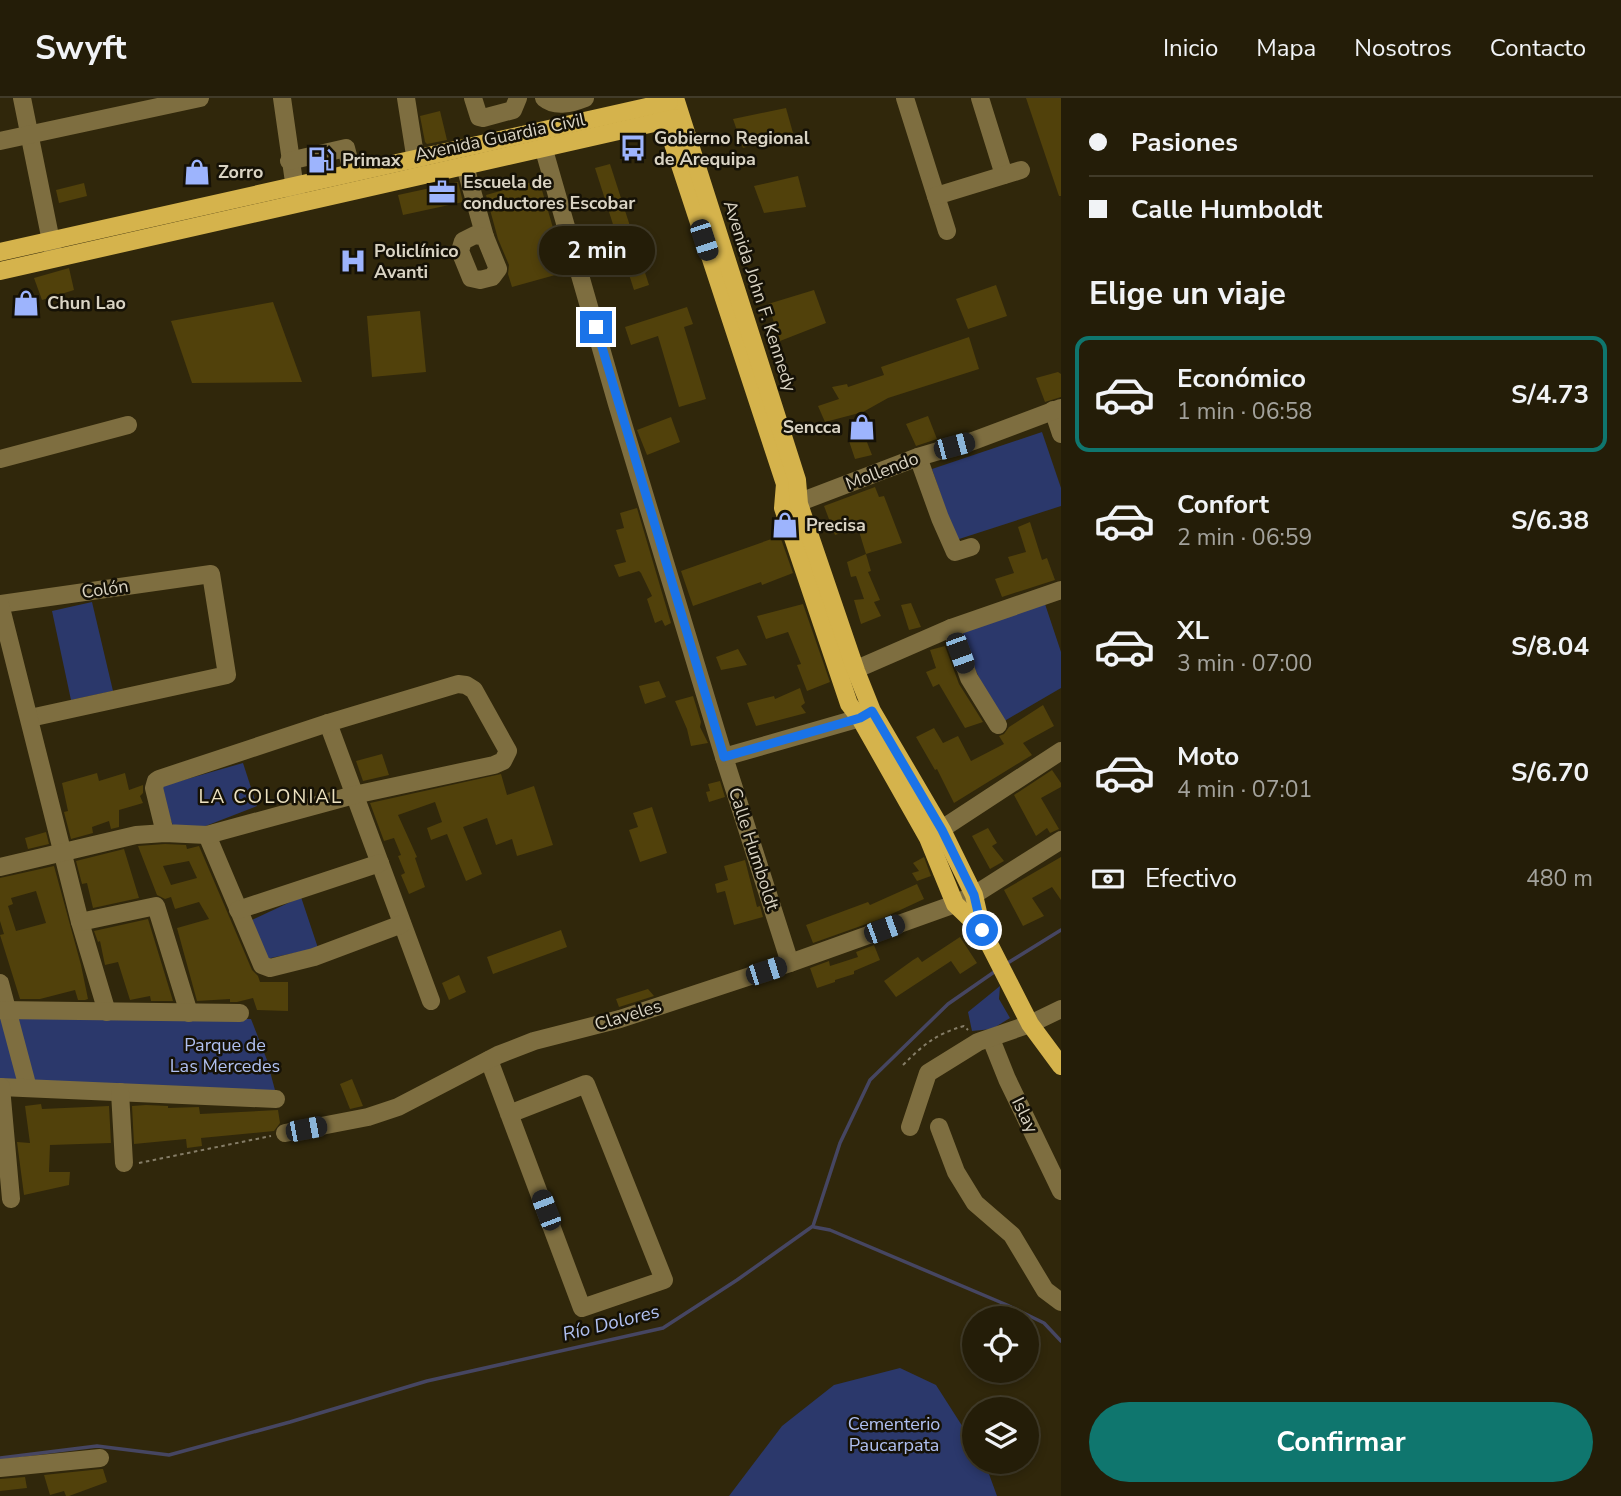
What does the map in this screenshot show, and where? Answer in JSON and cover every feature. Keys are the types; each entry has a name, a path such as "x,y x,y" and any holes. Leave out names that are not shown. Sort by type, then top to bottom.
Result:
{"main road":[{"name":"Avenida Guardia Civil","path":"295,195 352,171 465,166 544,149 669,106"},
{"name":"Avenida Guardia Civil","path":"0,252 52,249 417,168 539,131 669,106"},
{"name":"Avenida John F. Kennedy","path":"669,106 770,419 797,480 791,506 866,715 974,895 982,930 1030,1024 1061,1066"},
{"name":"Avenida Guardia Civil","path":"0,271 52,249"},
{"name":"Avenida John F. Kennedy","path":"935,834 955,904 982,930"}],"street":[{"path":"22,98 52,249"},
{"path":"0,141 145,104 200,98"},
{"path":"282,98 295,195"},
{"path":"406,98 417,168"},
{"path":"473,98 479,117 483,118 513,110 518,98"},
{"path":"544,98 550,103 559,104 590,102"},
{"path":"905,98 947,231"},
{"path":"936,195 1012,172 979,98"},
{"path":"504,112 508,130"},
{"name":"Calle Humboldt","path":"539,131 617,404 724,757 790,963"},
{"path":"289,161 346,148 352,171"},
{"path":"465,166 485,237"},
{"path":"1057,409 1061,435"},
{"name":"Mollendo","path":"791,506 918,457 973,441 1057,409"},
{"path":"0,459 128,425"},
{"path":"918,457 955,552 971,547"},
{"name":"Colón","path":"0,604 211,574 227,675 30,718"},
{"path":"849,673 951,628 1061,590"},
{"path":"0,604 80,922 107,1012"},
{"path":"951,628 969,678 998,725"},
{"path":"0,867 136,835 206,835 354,795 494,765 503,761 508,751 474,690 458,684 328,723 156,781 154,788 165,833"},
{"path":"724,757 866,715"},
{"path":"328,723 431,1001"},
{"path":"935,834 1061,751"},
{"path":"206,835 262,965 270,968 314,957 401,924"},
{"name":"Claveles","path":"285,1133 398,1107 489,1060 534,1041 620,1019 790,963 955,904 974,895 1061,840"},
{"path":"238,910 380,863"},
{"path":"80,922 156,906 189,1013"},
{"path":"0,983 4,1010 28,1088"},
{"path":"910,1127 928,1073 985,1040 1030,1024 1061,1009"},
{"path":"4,1010 240,1013"},
{"name":"Islay","path":"985,1040 1007,1079 1061,1191"},
{"path":"489,1060 509,1114 582,1308 664,1280 586,1084 509,1114"},
{"path":"11,1199 0,1087 276,1099"},
{"path":"120,1092 128,1164"},
{"path":"939,1127 956,1172 975,1203 1012,1235 1045,1290 1061,1302"},
{"path":"0,1468 100,1458"}],"path":[{"path":"903,1065 941,1032 964,1026 985,1040"},
{"path":"128,1164 285,1133"}],"green space":[{"path":"1042,432 1061,488 1061,506 956,540 932,469"},
{"path":"92,602 113,691 71,700 52,611"},
{"path":"1045,604 1061,652 1061,688 1001,723 959,636 961,633"},
{"path":"243,763 257,806 203,827 173,826 159,787"},
{"path":"301,897 318,948 266,959 252,920"},
{"path":"1000,986 999,999 1010,1018 992,1029 972,1031 968,1012"},
{"name":"Parque de Las Mercedes","path":"0,1014 251,1019 267,1060 276,1094 0,1081"},
{"name":"Cementerio Paucarpata","path":"900,1368 936,1385 962,1426 962,1474 989,1474 997,1496 729,1496 782,1426 834,1385"}],"building":[{"path":"1026,98 1061,98 1061,196 1059,196"},
{"path":"786,108 793,133 743,148 733,119"},
{"path":"440,111 447,140 427,144 420,116"},
{"path":"610,164 649,285 634,290 595,168"},
{"path":"798,176 806,207 764,213 754,186"},
{"path":"539,180 566,272 512,287 508,274 509,265 498,239 486,195"},
{"path":"458,182 463,202 403,215 398,195"},
{"path":"84,183 87,196 59,203 56,190"},
{"path":"69,268 74,290 42,300 34,278"},
{"path":"996,285 1007,316 968,329 956,299"},
{"path":"814,290 826,323 780,341 768,304"},
{"path":"273,302 302,382 192,383 171,321"},
{"path":"687,307 693,324 684,327 706,399 679,407 658,336 631,345 625,327"},
{"path":"420,311 426,372 372,377 367,316"},
{"path":"969,337 979,369 888,398 863,412 825,422 818,406 839,399 832,387 847,384 848,387 884,375 881,367"},
{"path":"1058,372 1061,374 1061,397 1045,402 1036,378"},
{"path":"928,416 937,439 916,446 906,424"},
{"path":"671,417 680,442 647,455 637,430"},
{"path":"865,437 872,455 855,459 849,441"},
{"path":"875,487 879,497 884,496 902,543 866,554 858,528 835,535 824,506"},
{"path":"637,508 671,623 665,626 662,620 655,623 647,599 652,596 641,573 639,571 619,577 614,565 626,562 616,530 624,528 620,513"},
{"path":"1030,522 1042,560 1047,558 1055,580 1002,597 995,579 1014,573 1008,557 1026,552 1018,527"},
{"path":"780,536 793,573 693,606 681,571"},
{"path":"866,554 871,571 868,572 880,600 874,602 881,616 861,624 854,600 864,599 856,576 851,577 847,562"},
{"path":"911,603 921,627 909,630 901,605"},
{"path":"803,604 830,682 807,691 797,665 801,664 788,632 766,639 757,616"},
{"path":"945,646 959,684 983,722 965,728 939,684 933,687 926,672 936,668 930,650"},
{"path":"738,649 747,665 721,670 716,657"},
{"path":"659,681 666,697 645,704 639,686"},
{"path":"800,688 805,703 801,706 806,713 756,726 747,703 774,696 775,699"},
{"path":"693,696 700,727 708,743 691,746 675,701"},
{"path":"1043,705 1054,726 1023,743 1032,755 954,803 937,769 935,770 916,737 934,728 943,743 958,736 971,761 1004,744 999,736"},
{"path":"382,754 389,775 363,781 356,761"},
{"path":"1052,770 1061,787 1041,798 1059,829 1050,833 1047,828 1036,836 1014,795"},
{"path":"97,773 99,781 125,773 129,790 143,785 143,793 140,796 143,803 119,810 119,827 111,829 109,821 92,827 93,833 71,839 64,812 68,811 62,783"},
{"path":"501,774 507,795 534,786 553,845 517,856 512,839 496,845 487,818 463,827 482,874 466,881 447,834 431,840 427,828 442,822 435,802 398,815 417,857 415,858 425,887 409,894 401,875 405,873 394,838 384,841 370,803"},
{"path":"720,781 725,797 709,802 706,792 710,791 708,784"},
{"path":"652,807 667,853 640,862 629,830 638,827 633,813"},
{"path":"988,828 997,843 992,846 1004,861 990,869 972,836"},
{"path":"46,832 49,844 28,849 25,838"},
{"path":"186,845 187,849 199,846 252,970 260,982 288,982 288,1011 257,1010 253,998 237,1002 230,1002 230,999 197,1001 177,928 209,919 199,902 175,909 171,897 165,899 157,895 138,846","holes":["189,861 197,878 171,885 163,866"]},
{"path":"124,849 139,898 93,908 87,883 82,884 76,861"},
{"path":"924,857 931,876 917,881 912,873 919,871 913,863"},
{"path":"1061,857 1061,900 1052,887 1032,898 1044,916 1023,926 1004,890"},
{"path":"745,860 757,907 760,906 763,917 734,925 725,891 717,893 715,884 728,880 724,866"},
{"path":"54,866 88,999 78,1000 75,990 40,999 20,999 0,935 4,934 0,921 0,878","holes":["36,891 46,923 16,931 8,906 13,904 11,898"]},
{"path":"917,884 924,899 883,918 813,943 806,925 868,902 870,905"},
{"path":"148,919 173,1001 151,1001 150,996 130,1000 118,962 105,965 100,941 98,942 94,931"},
{"path":"561,930 567,947 493,974 487,957"},
{"path":"960,937 977,963 960,974 951,961 896,997 884,981 918,957 922,962"},
{"path":"874,945 880,960 854,971 854,974 817,988 810,968 829,961 830,966 858,957 856,952"},
{"path":"459,975 466,992 449,1000 442,983"},
{"path":"648,989 654,996 619,1007 616,999"},
{"path":"352,1079 363,1106 350,1109 340,1084"},
{"path":"41,1104 42,1109 109,1106 111,1143 50,1145 49,1172 70,1172 69,1185 24,1195 17,1142 30,1143 25,1106"},
{"path":"132,1106 168,1108 199,1107 200,1114 278,1110 280,1123 274,1131 201,1138 202,1146 187,1148 186,1139 134,1144"},
{"path":"103,1469 107,1482 69,1496 66,1496 64,1491 50,1495 44,1475"},
{"path":"25,1477 27,1488 0,1491 0,1479"}],"waterway":[{"name":"Río Dolores","path":"1006,964 1061,930"},
{"name":"Río Dolores","path":"0,1458 97,1446 169,1455 427,1381 663,1328 813,1226 840,1143 870,1080 948,1004 997,970"},
{"path":"814,1227 830,1230 1007,1305 1044,1323 1061,1341"}],"place":[{"name":"Gobierno Regional de Arequipa","path":"633,148"},
{"name":"Primax","path":"321,160"},
{"name":"Zorro","path":"197,172"},
{"name":"Escuela de conductores Escobar","path":"442,192"},
{"name":"Policlínico Avanti","path":"353,261"},
{"name":"Chun Lao","path":"26,303"},
{"name":"Sencca","path":"862,427"},
{"name":"Precisa","path":"785,525"}],"district":[{"name":"LA COLONIAL","path":"271,797"}],"route":[{"path":"596,327 724,757 860,718 872,711 942,830 974,895 982,930"}]}
